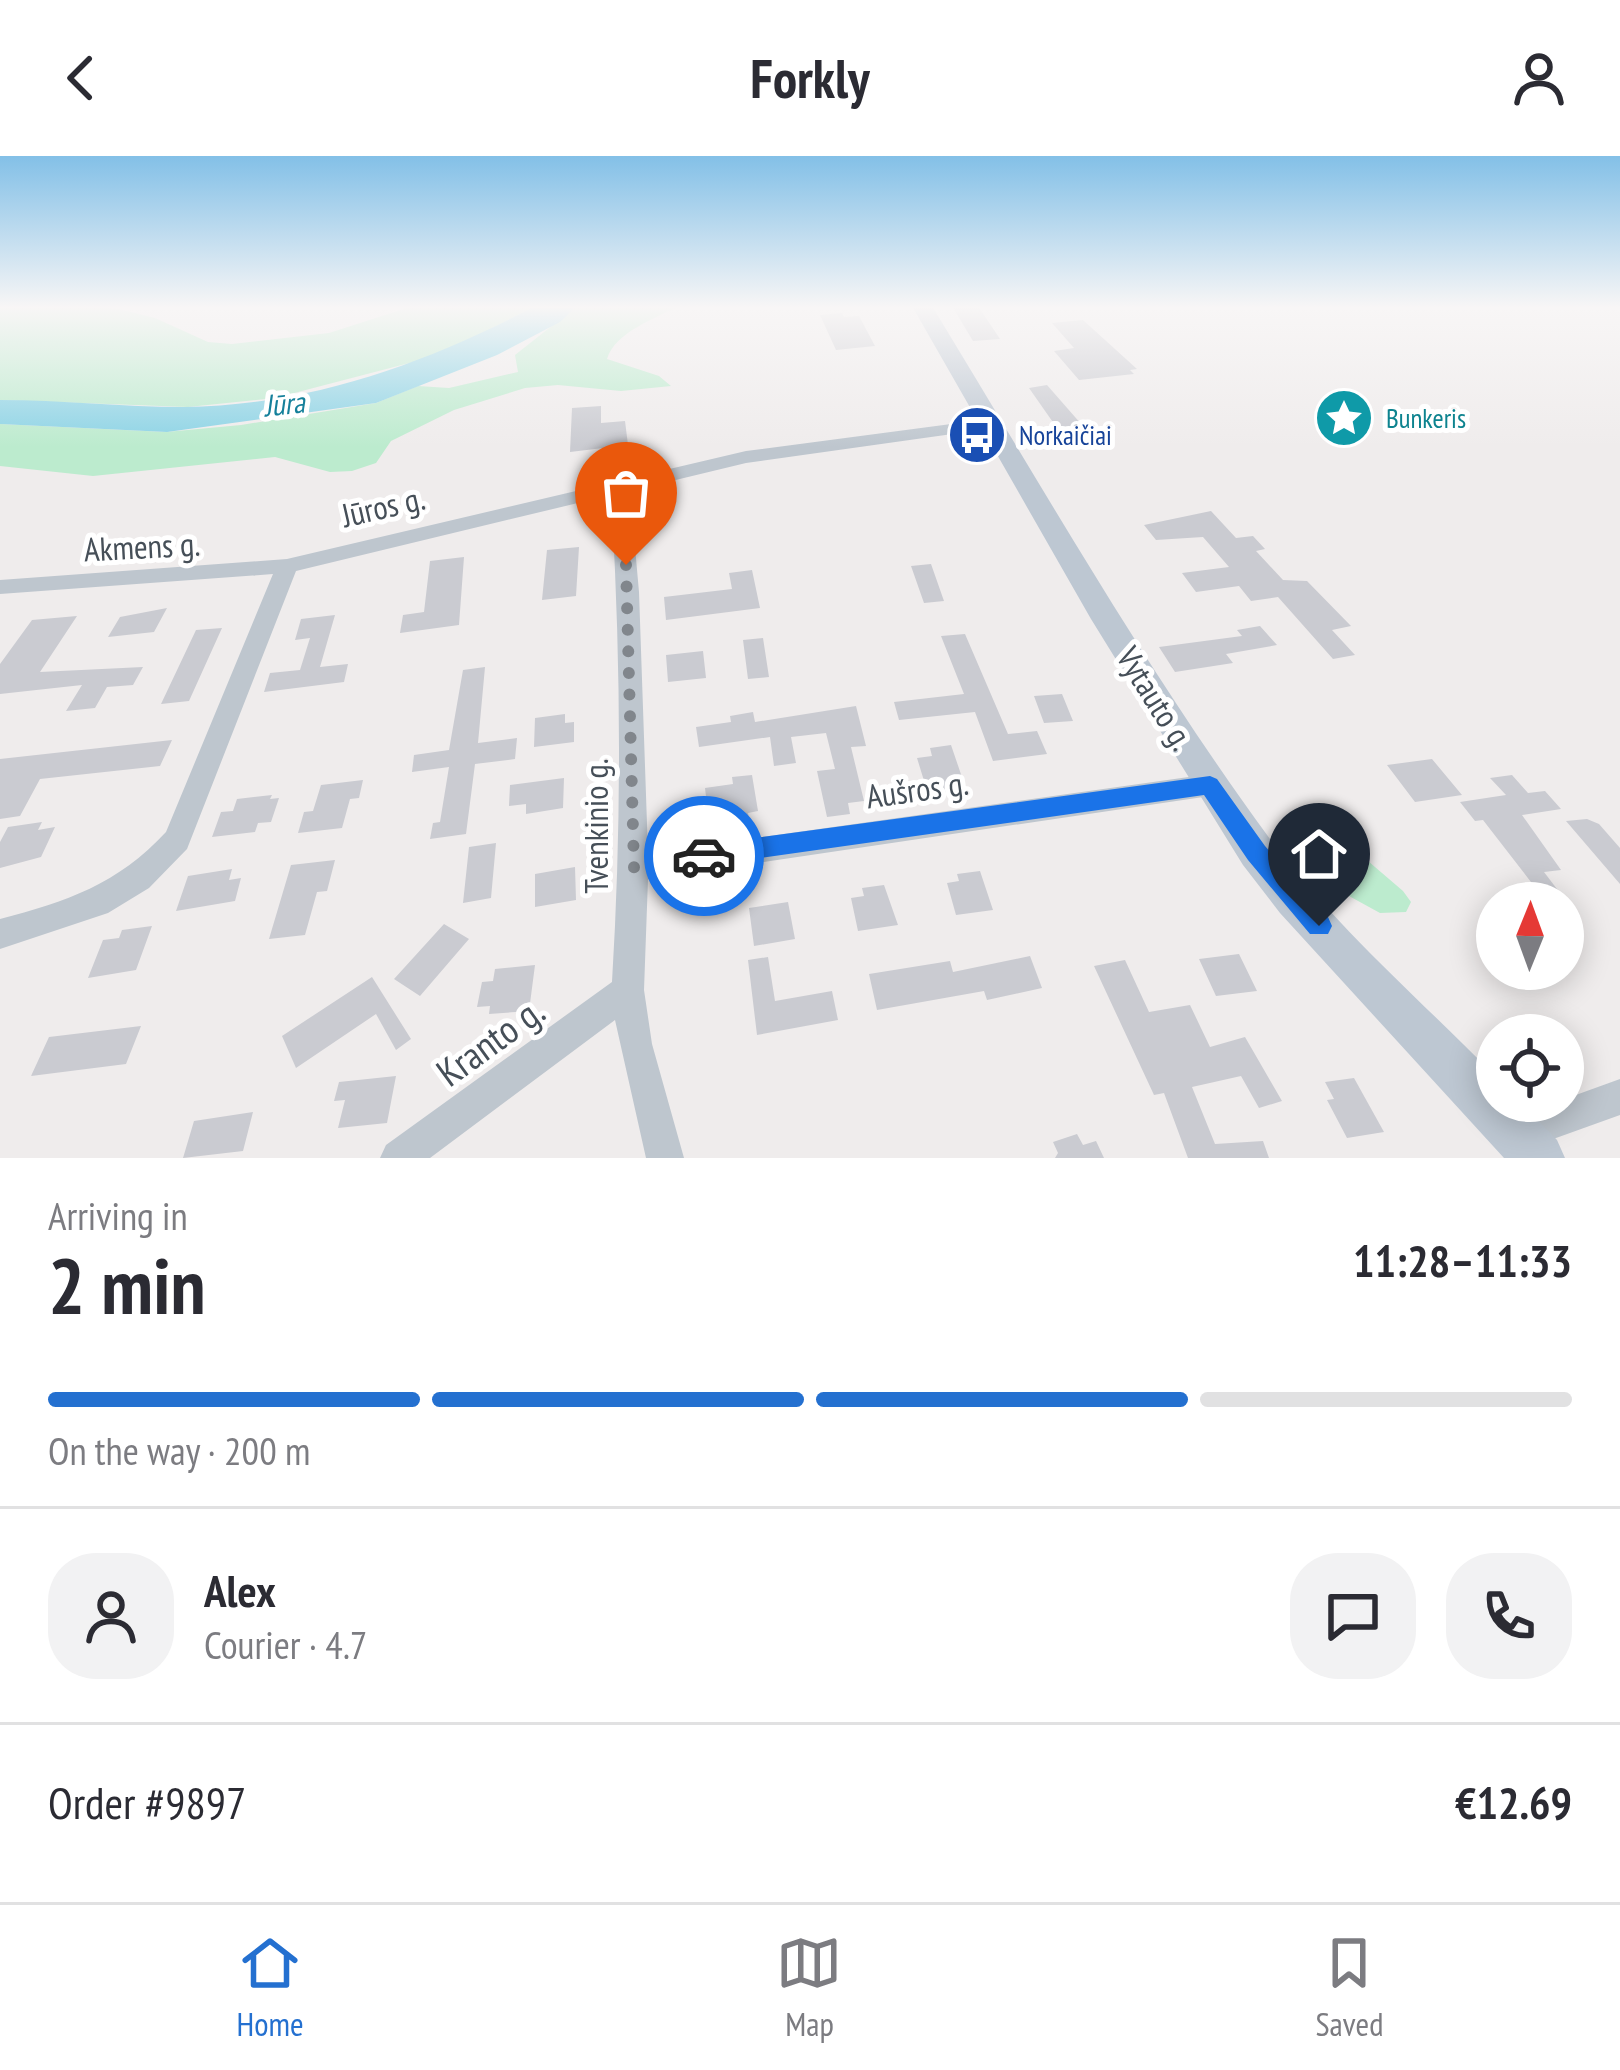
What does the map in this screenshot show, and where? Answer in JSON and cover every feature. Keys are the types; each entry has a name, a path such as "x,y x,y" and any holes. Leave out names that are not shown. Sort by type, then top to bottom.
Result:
{"main road":[{"name":"Vytauto g.","path":"948,353 1210,785 1295,900 1528,1146"}],"street":[{"name":"Jūros g.","path":"287,566 769,453 988,424"},
{"name":"Tvenkinio g.","path":"620,490 628,592 634,868 628,990 635,1044 665,1158"},
{"name":"Akmens g.","path":"0,587 287,566"},
{"path":"0,934 116,897 149,874 177,840 287,566"},
{"name":"Aušros g.","path":"634,868 1210,785"},
{"name":"Kranto g.","path":"399,1158 628,990"},
{"path":"1528,1146 1620,1097"}],"green space":[{"path":"0,353 444,353 275,398 188,407 0,400"},
{"path":"609,353 607,359 659,376 671,386 621,391 558,385 525,388 454,410 391,441 376,463 352,471 330,472 275,457 93,476 0,466 0,424 166,432 241,425 376,403 418,386 449,388 518,372 515,355"},
{"path":"1340,837 1403,891 1411,902 1406,912 1380,913 1267,851"}],"water":[{"name":"Jūra","path":"435,353 501,353 376,403 167,432 0,424 0,400 230,405 321,390"}],"building":[{"path":"1056,353 1119,353 1137,369 1130,370 1134,374 1079,380"},
{"path":"1047,385 1082,425 1057,428 1029,388"},
{"path":"601,406 601,423 625,421 628,445 570,452 572,408"},
{"path":"1211,511 1236,538 1253,536 1265,549 1256,551 1283,580 1307,581 1351,626 1332,630 1355,655 1333,659 1278,597 1251,601 1239,586 1196,592 1182,573 1229,567 1203,537 1156,540 1144,525"},
{"path":"579,547 576,596 542,600 547,550"},
{"path":"464,557 459,625 400,633 403,615 424,612 430,561"},
{"path":"931,564 944,601 924,603 911,566"},
{"path":"752,570 760,608 666,620 664,597 732,589 729,573"},
{"path":"167,608 154,632 108,637 120,617"},
{"path":"335,615 320,667 348,664 344,682 264,692 270,673 300,670 310,638 295,640 301,619"},
{"path":"77,616 40,672 143,667 133,685 107,687 95,708 66,711 82,685 0,694 0,664 32,620"},
{"path":"1260,626 1277,645 1226,654 1233,663 1175,672 1159,647 1242,636 1237,630"},
{"path":"222,628 189,701 161,704 196,630"},
{"path":"965,634 1008,734 1037,731 1047,754 993,761 975,712 899,720 894,702 964,694 941,636"},
{"path":"763,638 769,677 748,679 743,640"},
{"path":"703,651 706,678 668,682 666,655"},
{"path":"485,667 478,743 517,738 515,759 475,764 466,834 430,839 433,823 440,822 449,767 412,772 414,755 449,750 463,670"},
{"path":"1062,694 1073,721 1044,723 1034,696"},
{"path":"856,706 866,746 851,747 864,801 848,803 850,814 827,817 817,771 835,769 826,733 791,737 796,763 774,766 770,737 699,747 696,727 731,722 730,716 753,712 755,722"},
{"path":"565,714 565,723 574,722 574,742 534,747 535,718"},
{"path":"172,740 160,766 40,779 20,816 0,819 0,759"},
{"path":"951,745 965,786 951,788 953,794 929,797 917,758 932,756 930,748"},
{"path":"1432,759 1462,795 1415,802 1387,765"},
{"path":"752,775 758,811 748,813 750,824 727,828 725,819 709,822 705,788 733,784 732,777"},
{"path":"1512,775 1528,793 1545,791 1561,809 1522,815 1561,870 1544,872 1552,882 1531,882 1483,820 1475,821 1460,802 1506,795 1490,778"},
{"path":"564,778 563,808 526,814 526,804 509,806 510,785"},
{"path":"363,780 359,798 350,799 342,828 298,833 304,812 313,811 321,785"},
{"path":"272,795 270,799 279,798 271,822 258,823 255,832 212,837 221,812 233,811 237,799"},
{"path":"1587,819 1599,824 1620,848 1620,884 1566,821"},
{"path":"42,822 38,830 55,827 41,857 0,868 0,842 8,827"},
{"path":"496,843 491,898 463,903 469,847"},
{"path":"335,860 327,891 317,892 305,935 269,939 291,865"},
{"path":"575,867 576,900 535,907 535,874"},
{"path":"232,869 229,880 241,878 235,901 176,911 188,876"},
{"path":"980,871 993,910 956,915 947,883 959,881 957,874"},
{"path":"884,885 898,925 858,931 851,898 864,896 862,888"},
{"path":"788,902 795,939 754,946 749,908"},
{"path":"444,924 469,939 420,996 394,979"},
{"path":"152,926 136,970 88,978 103,940 119,938 122,930"},
{"path":"1239,954 1257,991 1216,996 1199,959"},
{"path":"1030,956 1042,988 987,1000 984,991 877,1010 869,974 950,961 953,972"},
{"path":"768,957 775,1001 832,991 838,1020 757,1035 748,960"},
{"path":"1125,960 1149,1012 1190,1005 1210,1047 1245,1037 1282,1101 1259,1108 1241,1076 1192,1087 1215,1144 1263,1141 1269,1158 1188,1158 1164,1093 1154,1095 1094,966"},
{"path":"535,965 529,1011 489,1014 490,1006 477,1007 482,982 493,981 495,969"},
{"path":"372,977 411,1039 396,1050 376,1014 296,1068 282,1036"},
{"path":"141,1026 126,1064 31,1076 49,1037"},
{"path":"396,1076 387,1123 338,1128 345,1100 334,1101 339,1082"},
{"path":"1354,1078 1384,1132 1347,1138 1327,1100 1334,1099 1325,1082"},
{"path":"253,1112 243,1151 183,1158 194,1121"},
{"path":"1077,1134 1083,1145 1096,1141 1104,1158 1055,1158 1053,1142"}],"way so far":[{"path":"626,565 634,868 704,856"}],"place":[{"name":"Bunkeris","path":"1344,418"},
{"name":"Norkaičiai","path":"977,435"}],"route":[{"path":"704,856 1210,785 1256,853 1319,926"}]}
